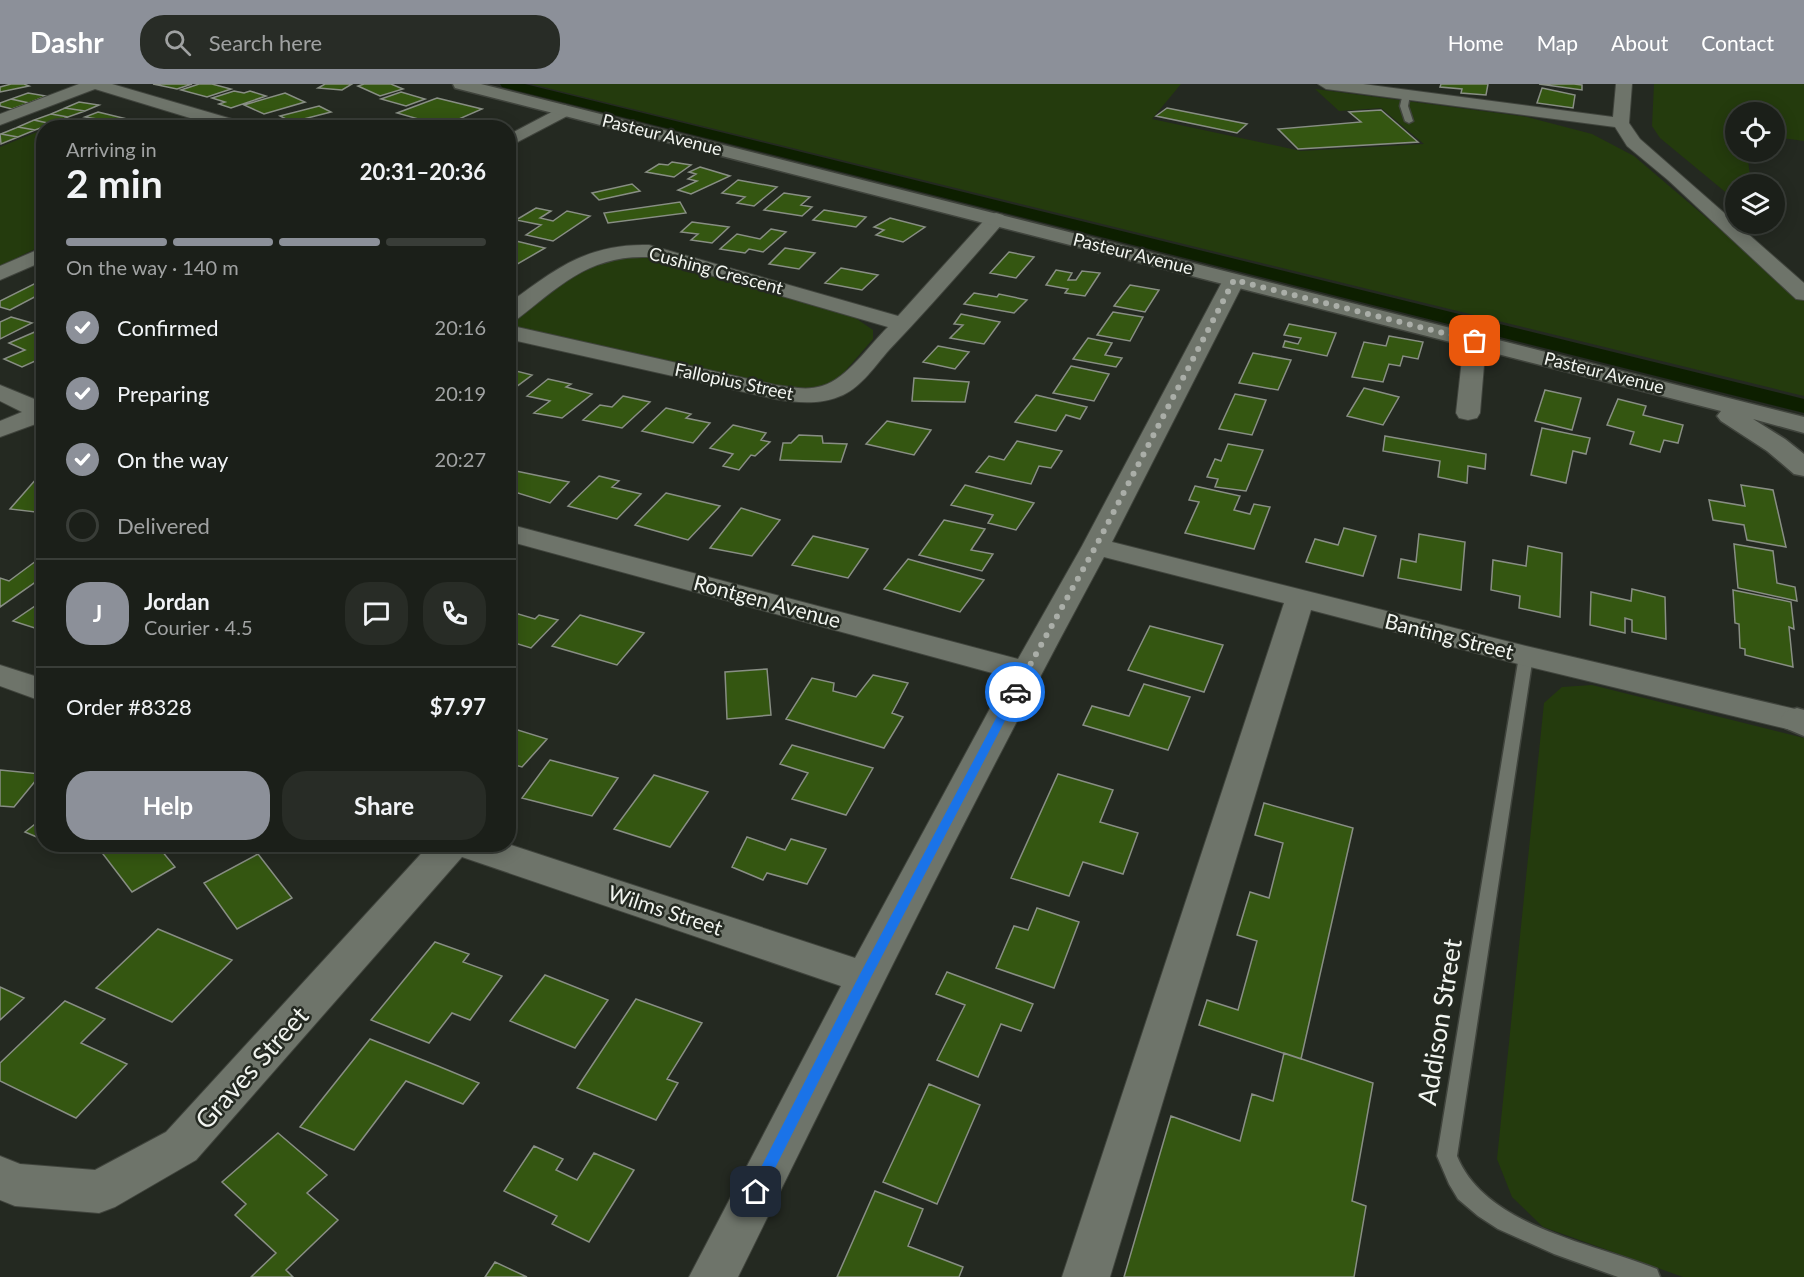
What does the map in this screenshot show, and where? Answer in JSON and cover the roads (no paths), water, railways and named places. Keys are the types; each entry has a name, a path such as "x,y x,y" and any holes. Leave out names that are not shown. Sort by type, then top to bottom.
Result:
{"street":[{"path":"0,120 94,84 216,120"},
{"name":"Pasteur Avenue","path":"461,84 1804,425"},
{"path":"1326,84 1408,89 1533,112 1621,123"},
{"path":"1624,84 1621,123 1633,142 1674,176 1804,294"},
{"path":"516,138 565,110"},
{"path":"1533,112 1576,124 1612,138 1674,176"},
{"name":"Fallopius Street","path":"516,334 801,396 823,393 837,388 903,324 996,219"},
{"name":"Cushing Crescent","path":"516,309 588,258 616,250 634,250 649,251 903,324"},
{"path":"0,274 36,257"},
{"path":"713,1277 865,978 1026,672 1096,546 1234,280"},
{"path":"1467,413 1475,341"},
{"path":"1676,391 1744,424 1804,468"},
{"path":"0,392 36,409"},
{"path":"0,430 36,415"},
{"name":"Rontgen Avenue","path":"516,534 1026,672"},
{"name":"Banting Street","path":"1096,546 1526,656 1802,722"},
{"path":"1086,1277 1300,599"},
{"path":"0,675 36,688"},
{"name":"Graves Street","path":"0,1178 15,1185 99,1192 181,1146 445,852"},
{"name":"Wilms Street","path":"490,852 865,978"}],"lane":[{"path":"1408,89 1404,106 1409,122"},
{"name":"Addison Street","path":"1526,656 1447,1156 1458,1182 1470,1197 1492,1213 1523,1229 1649,1277"}],"waterway":[{"path":"507,84 1804,406"}]}
